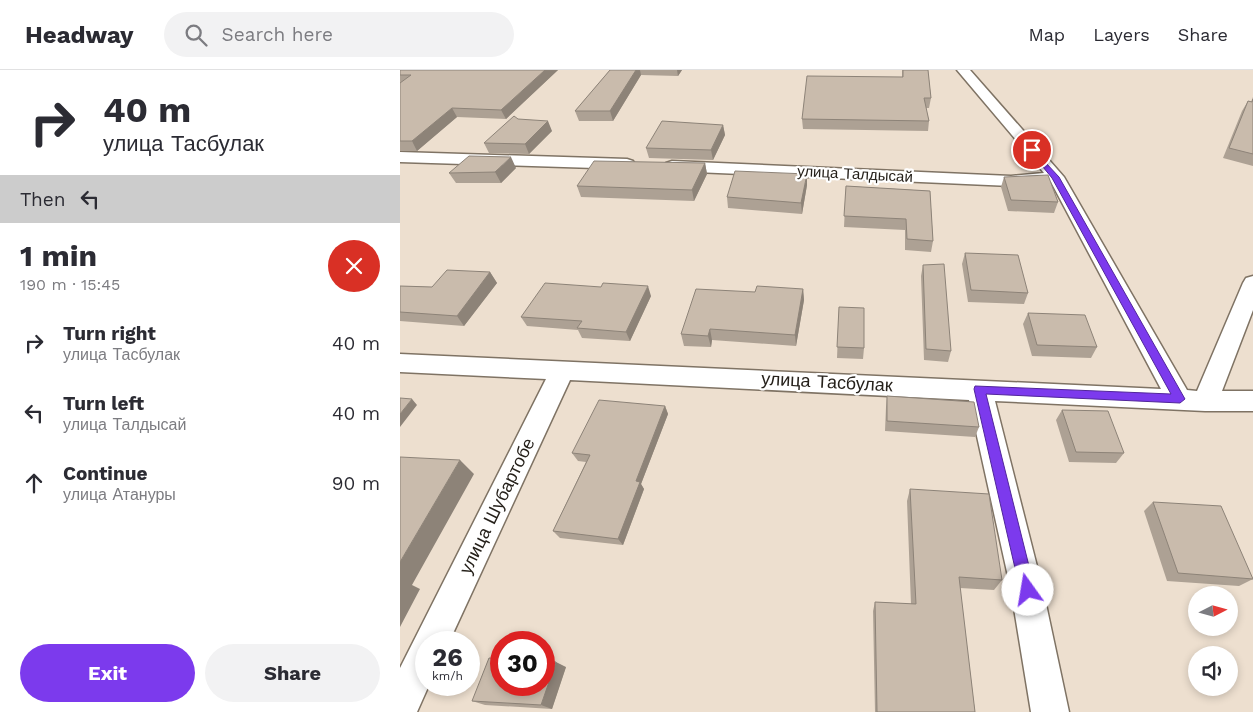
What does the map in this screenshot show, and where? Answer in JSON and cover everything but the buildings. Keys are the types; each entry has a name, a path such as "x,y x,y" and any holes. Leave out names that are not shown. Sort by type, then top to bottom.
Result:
{"street":[{"path":"963,70 1056,177 1180,399"},
{"name":"улица Талдысай","path":"400,157 654,165 1011,181 1056,177"},
{"path":"1205,401 1253,283"},
{"name":"улица Тасбулак","path":"400,363 1205,401 1253,401"},
{"name":"улица Шубартобе","path":"436,631 563,370"},
{"path":"979,389 1028,590 1050,712"},
{"path":"400,707 415,676"}],"route":[{"path":"1028,590 979,389 1180,399 1056,177 1032,150"}]}
